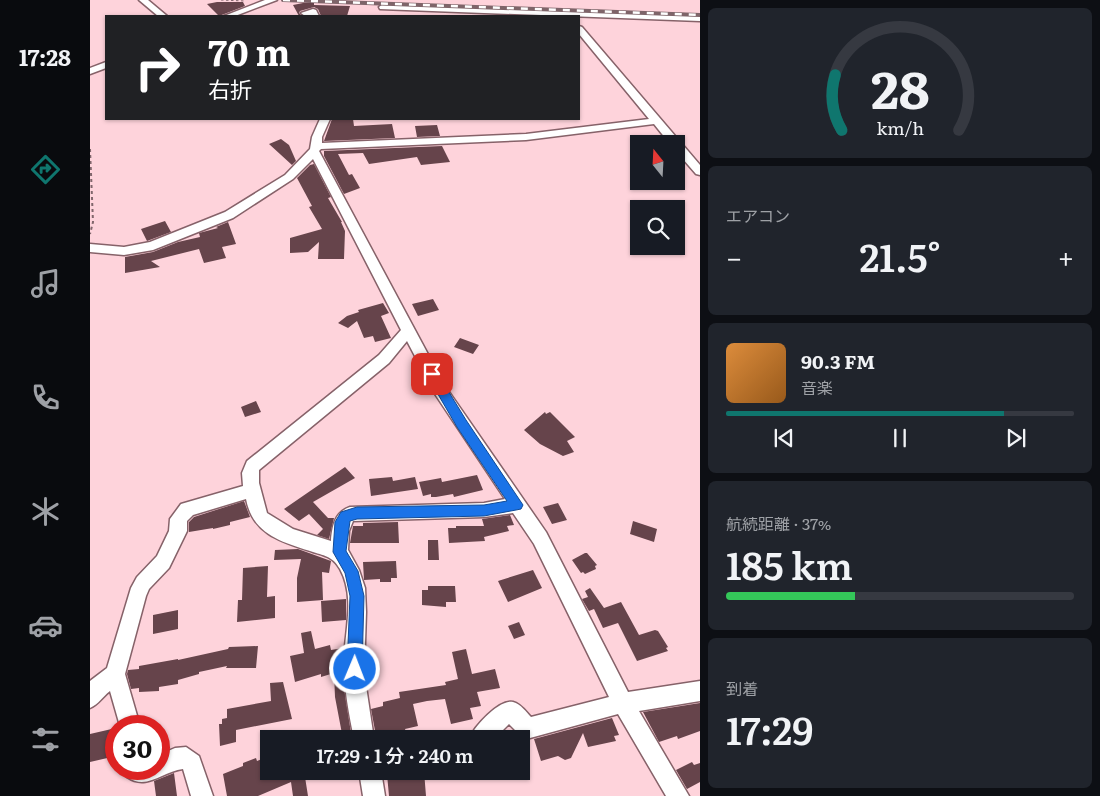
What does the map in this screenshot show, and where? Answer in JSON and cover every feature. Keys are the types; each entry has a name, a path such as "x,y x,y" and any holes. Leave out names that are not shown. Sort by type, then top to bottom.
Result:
{"street":[{"path":"143,0 162,15"},
{"path":"231,15 274,0"},
{"path":"385,2 700,12"},
{"path":"385,2 431,13 567,15"},
{"path":"378,15 385,2"},
{"path":"580,15 700,18"},
{"path":"580,30 669,135"},
{"path":"90,71 105,65"},
{"path":"325,120 317,137 316,149 440,390 540,538 623,703 678,796"},
{"path":"90,248 124,251 153,246 228,215 289,177 316,149 526,136 657,121"},
{"path":"685,154 700,172"},
{"path":"362,730 355,686 354,651 357,596 352,571 339,552 298,539 269,525 258,513 249,478 252,466 384,358 409,330"},
{"path":"127,715 115,674 137,594 143,583 163,562 178,531 179,519 182,513 194,506 252,490"},
{"path":"339,552 342,522 350,514 484,510 516,505"},
{"path":"90,698 96,688 115,674"},
{"path":"488,730 505,713 512,712 525,726 530,728 623,703 700,691"},
{"path":"170,761 186,758 192,763 202,796"},
{"path":"371,780 374,796"}],"path":[{"path":"221,0 256,2 260,4"},
{"path":"90,151 93,222 90,234"}],"building":[{"path":"243,2 245,6 218,15 207,4"},
{"path":"314,3 314,5 350,6 347,15 321,15 318,9 314,7 300,11 301,15 298,15 293,5"},
{"path":"332,120 353,120 354,126 392,124 395,138 324,141"},
{"path":"437,125 440,136 417,137 415,126"},
{"path":"281,139 289,145 296,161 292,165 269,144"},
{"path":"442,146 450,162 421,165 417,157 369,164 363,153 338,154 349,175 352,174 360,188 344,194 324,156 324,151"},
{"path":"314,164 331,197 328,198 345,231 344,259 318,259 319,242 308,252 290,253 290,238 322,229 309,207 312,206 297,178 310,165"},
{"path":"165,221 171,232 147,241 141,229"},
{"path":"228,222 236,244 222,247 226,258 204,263 199,249 151,261 160,267 125,273 125,257 153,252 178,242 200,237 199,233 218,228 216,227"},
{"path":"433,299 439,310 418,316 412,304"},
{"path":"383,303 389,313 381,316 391,338 375,342 373,336 364,338 357,321 348,328 338,323 347,316 359,312 358,310"},
{"path":"460,338 479,345 473,354 454,347"},
{"path":"256,401 261,412 245,417 241,407"},
{"path":"545,412 546,414 550,412 575,437 567,441 574,452 563,456 540,444 524,430"},
{"path":"345,467 355,478 313,502 328,518 334,518 329,539 317,535 323,529 309,514 299,521 284,509"},
{"path":"477,475 483,490 454,497 453,494 436,497 431,497 431,494 423,496 419,482 441,478 442,482"},
{"path":"392,477 393,481 415,477 418,489 371,496 369,479"},
{"path":"244,501 250,517 230,522 230,525 189,532 189,522 194,517"},
{"path":"558,503 567,520 552,524 543,507"},
{"path":"510,515 514,525 507,526 509,531 484,537 485,541 449,543 448,528 456,528 456,526 484,526 482,519"},
{"path":"633,521 657,529 654,542 630,534"},
{"path":"398,522 399,543 350,543 353,526 363,526 363,523"},
{"path":"428,540 438,540 439,560 428,560"},
{"path":"298,549 331,561 329,573 322,572 323,600 297,602 297,578 301,559 274,560 275,550"},
{"path":"585,553 597,565 595,566 596,569 585,574 581,573 572,560"},
{"path":"396,561 397,578 391,578 391,582 380,582 380,579 364,580 363,562"},
{"path":"268,566 267,597 275,596 275,618 237,622 238,600 242,600 243,568"},
{"path":"533,570 542,588 508,602 498,581"},
{"path":"428,586 455,586 456,602 446,602 446,607 422,605 422,590 428,590"},
{"path":"590,588 604,608 621,602 639,635 655,630 658,631 668,647 666,648 668,651 637,661 618,623 603,628 594,609 589,611 582,599 588,597 585,591"},
{"path":"346,599 346,620 322,622 321,601"},
{"path":"178,610 178,629 153,634 153,615"},
{"path":"519,622 525,635 514,639 508,626"},
{"path":"311,631 315,649 330,645 331,650 343,648 343,682 351,730 341,730 335,697 334,673 321,677 321,674 295,682 290,656 304,653 301,633"},
{"path":"258,646 256,668 226,668 227,666 199,672 199,674 178,680 178,684 159,687 159,691 139,692 139,688 131,689 127,674 128,670 139,669 139,666 178,660 228,649 229,647"},
{"path":"466,649 472,674 495,669 500,688 477,692 481,706 470,708 473,719 451,724 445,699 427,701 413,704 418,726 405,730 375,730 371,709 383,706 383,702 400,698 399,692 446,685 445,682 458,679 452,652"},
{"path":"283,682 292,719 236,730 236,742 220,746 219,724 222,724 222,719 227,718 227,709 271,701 270,683"},
{"path":"700,703 700,731 678,739 677,736 659,742 643,712"},
{"path":"612,718 619,735 614,736 616,741 588,747 583,733 571,758 565,760 558,756 541,761 534,739"},
{"path":"105,731 105,759 90,762 90,734"},
{"path":"256,758 257,761 260,760 260,780 305,780 308,796 293,796 291,782 258,796 227,796 223,774 243,766 243,763"},
{"path":"692,762 694,765 700,763 700,782 687,789 676,770"},
{"path":"174,773 177,796 156,796 154,781 170,780 170,775"},
{"path":"388,780 425,780 426,796 389,796"}],"railway":[{"path":"283,0 700,15"}],"route":[{"path":"355,669 357,596 352,571 339,552 343,519 350,514 357,513 484,510 516,505 440,390 432,374"}]}
